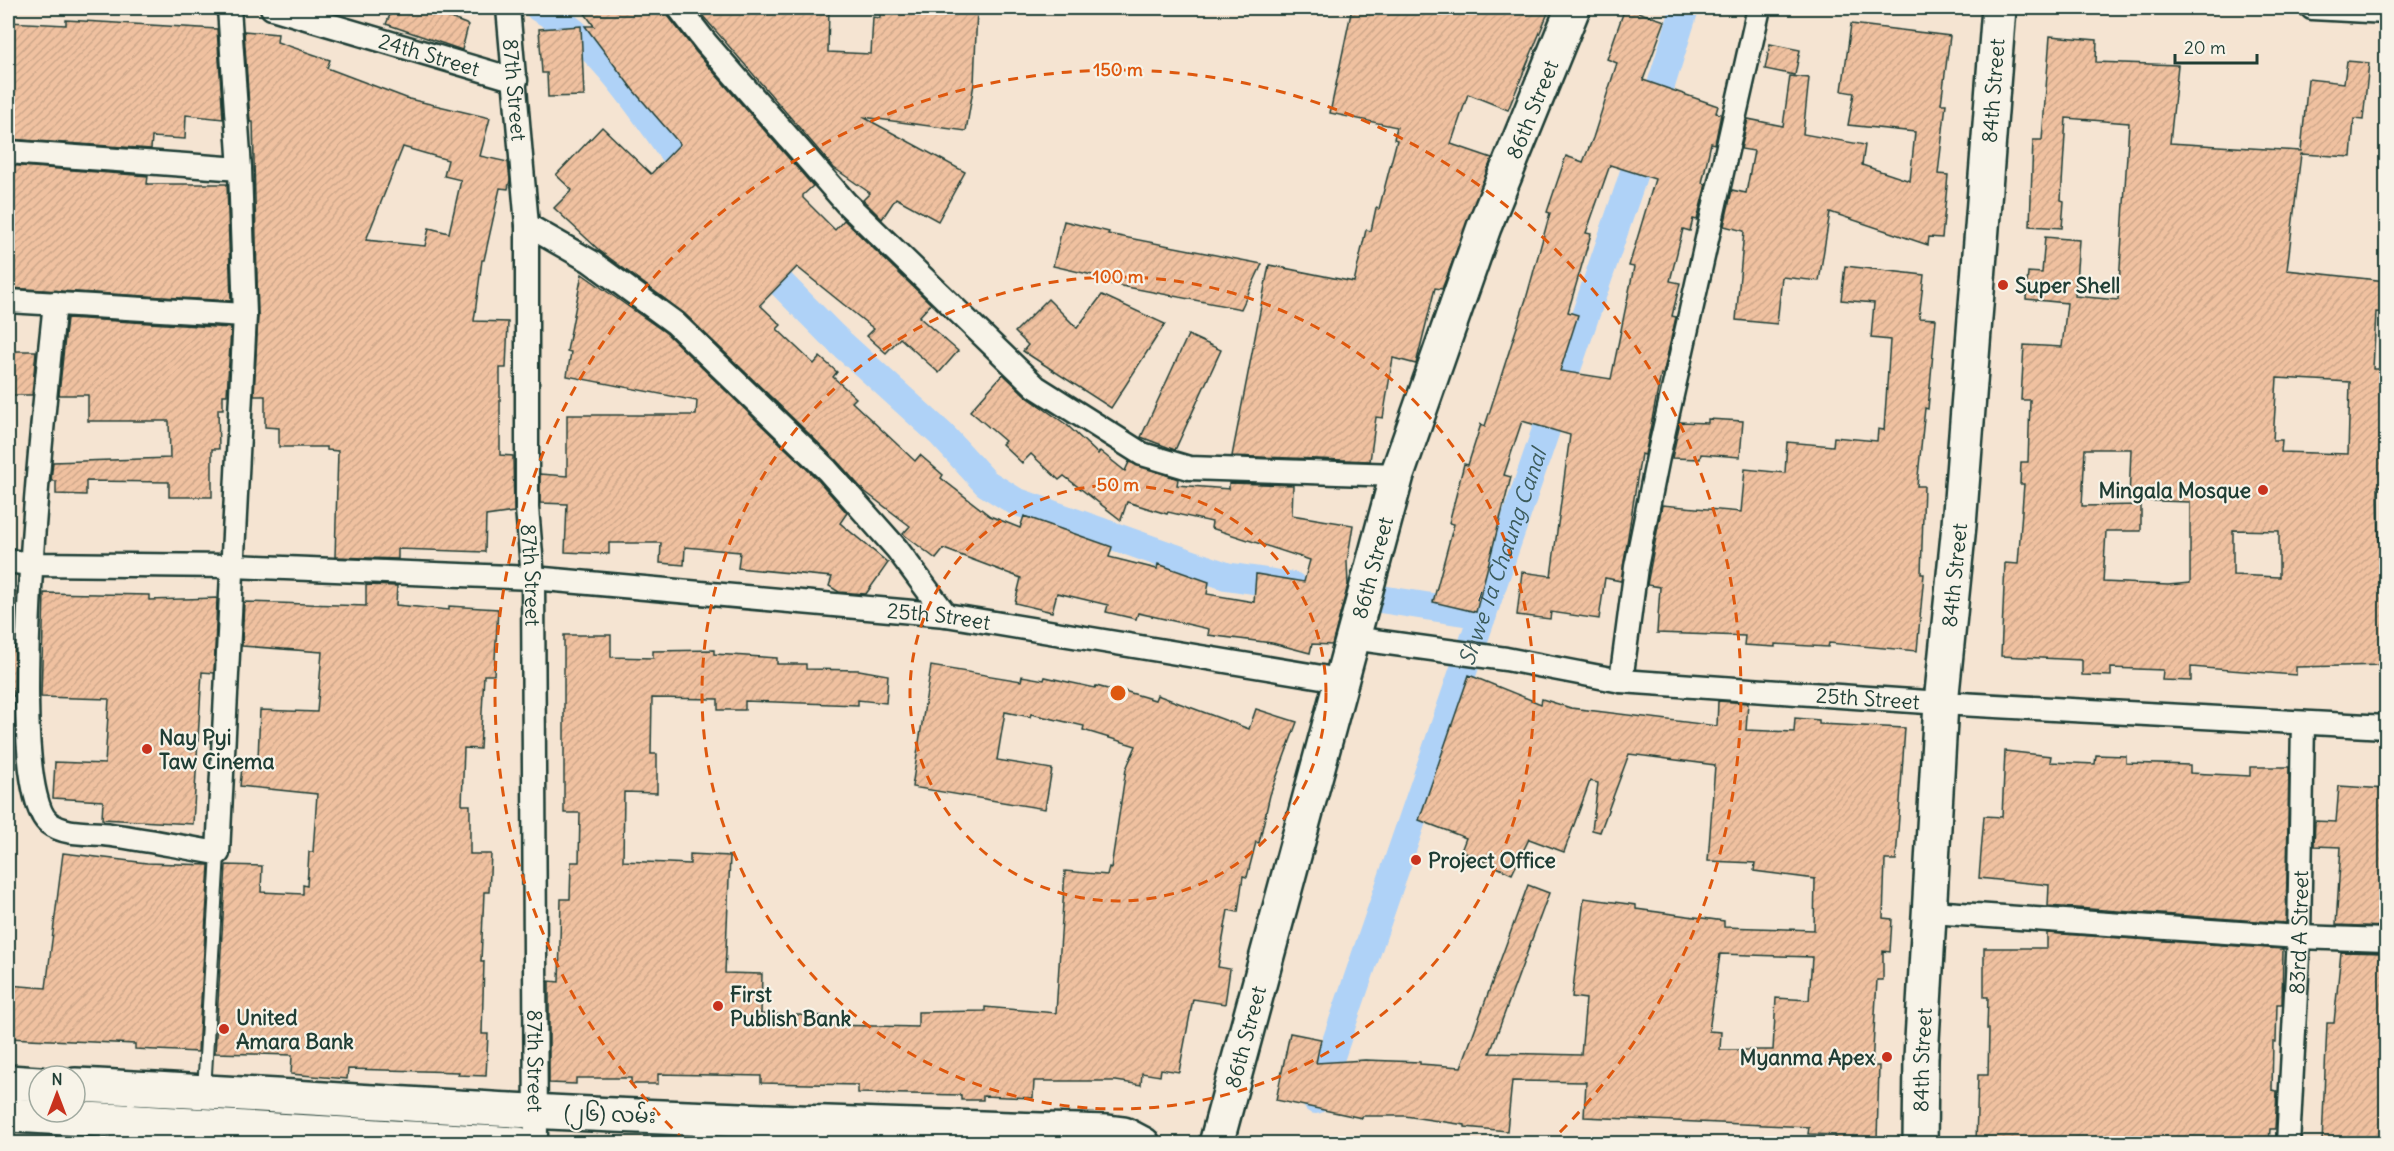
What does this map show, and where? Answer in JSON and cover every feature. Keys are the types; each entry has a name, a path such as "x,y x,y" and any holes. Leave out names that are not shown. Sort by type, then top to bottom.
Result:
{"street":[{"path":"54,303 19,563 26,710 34,794 44,818 64,831 109,835 218,853 245,315 240,169 229,8"},
{"name":"24th Street","path":"272,8 516,80"},
{"path":"679,8 706,43 846,203 1036,387 1142,454 1166,463 1189,468 1397,475"},
{"name":"86th Street","path":"1216,1143 1397,475 1485,227 1573,8"},
{"path":"1621,681 1636,567 1658,457 1759,8"},
{"name":"84th Street","path":"1920,1143 1921,1058 1941,703 1959,525 1999,8"},
{"path":"2312,8 2386,12"},
{"name":"87th Street","path":"508,9 527,225 527,508 533,578 536,1143"},
{"path":"8,152 240,169"},
{"path":"527,225 590,261 675,324 826,470 897,549 946,615"},
{"path":"8,301 245,315"},
{"name":"25th Street","path":"19,563 233,566 533,578 946,615 1340,680"},
{"name":"25th Street","path":"1355,629 1428,649 1506,659 1621,681 1941,703 2386,727"},
{"name":"83rd A Street","path":"2288,1143 2299,937 2303,723"},
{"path":"1931,912 2299,937 2386,940"},
{"path":"8,1082 27,1083"},
{"name":"(၂၆) လမ်း","path":"87,1087 203,1107 326,1138 519,1143"},
{"name":"(၂၆) လမ်း","path":"8,1115 128,1132 203,1107 328,1100 535,1111 1108,1132 1124,1134 1143,1143"}],"lane":[{"path":"203,1107 218,853"}],"building":[{"path":"393,8 424,8 466,24 468,26 462,50 386,24"},
{"path":"581,8 666,8 668,16 696,52 813,186 803,195 803,198 835,230 844,220 931,304 919,317 958,351 939,373 900,338 886,353 867,336 874,329 797,267 760,305 781,325 777,329 814,364 820,357 837,372 833,377 856,398 852,402 915,461 920,455 943,475 941,478 990,516 1020,528 1024,516 1112,547 1109,557 1157,569 1158,564 1209,582 1207,594 1254,602 1256,574 1304,582 1310,560 1211,528 1212,522 1168,512 1167,514 1127,502 1121,520 1064,476 1059,480 1031,454 1022,463 1002,444 1005,441 970,411 1003,374 1027,397 1067,425 1098,454 1100,451 1125,471 1129,462 1178,479 1177,485 1229,489 1229,483 1293,485 1292,515 1353,525 1347,562 1348,585 1332,645 1312,644 1310,653 1272,643 1208,635 1209,629 1138,613 1136,619 1106,612 1108,605 1057,593 1052,612 1015,603 1021,578 944,549 936,559 903,534 910,526 864,491 836,460 684,313 600,251 554,208 572,190 556,175 602,127 651,174 680,144 633,90 585,26 594,26"},
{"path":"696,8 829,8 828,52 871,54 873,17 880,18 880,8 977,8 974,84 966,131 863,117 965,172 938,221 896,198 882,219 863,200 870,193 834,168"},
{"path":"1352,8 1550,8 1508,110 1468,94 1451,144 1492,158 1442,289 1435,288 1416,364 1393,358 1383,418 1376,417 1370,461 1232,456 1269,265 1354,282 1366,230 1371,231 1376,208 1379,209 1397,140 1394,139 1397,127 1330,113"},
{"path":"1625,8 1665,21 1643,80 1718,106 1716,113 1721,114 1715,144 1711,143 1702,183 1706,184 1697,220 1693,219 1690,231 1683,229 1670,281 1680,283 1672,316 1676,317 1663,375 1661,374 1645,455 1641,454 1621,581 1605,578 1599,619 1551,612 1550,619 1517,615 1522,572 1551,576 1570,435 1522,421 1504,475 1511,477 1476,612 1433,602 1454,524 1449,523 1464,464 1468,465 1481,424 1485,426 1526,299 1550,213 1547,212 1566,156 1583,162 1593,138 1617,63 1607,59","holes":["1610,165 1655,179 1629,266 1634,267 1611,379 1560,371 1578,315 1568,312 1591,234 1586,233"]},
{"path":"66,20 217,29 223,119 186,115 185,139 152,137 151,149 8,139 8,22 66,25"},
{"path":"1851,24 1950,36 1941,104 1946,104 1938,174 1948,175 1942,238 1929,237 1928,245 1830,212 1819,281 1782,277 1777,324 1736,320 1744,231 1724,226 1732,190 1746,193 1754,151 1741,149 1748,119 1783,126 1790,76 1809,78 1803,134 1865,145 1862,165 1910,181 1915,132 1848,125 1854,93 1842,91"},
{"path":"581,26 584,96 548,97 547,73 542,73 539,29"},
{"path":"244,31 278,34 277,42 330,60 327,68 409,99 490,118 480,156 508,162 510,180 508,189 500,188 484,260 482,260 474,321 508,322 506,368 500,368 500,455 513,456 514,512 486,516 485,552 398,549 398,559 335,557 338,451 327,450 327,447 279,447 279,428 265,427 265,396 254,396 258,315 253,122 250,122","holes":["403,147 448,160 444,176 461,180 449,233 429,228 425,246 366,240"]},
{"path":"2050,36 2097,40 2096,62 2178,65 2170,143 2301,151 2308,79 2344,83 2347,61 2369,63 2363,120 2354,119 2351,157 2301,154 2287,270 2386,281 2386,313 2376,312 2373,369 2386,369 2386,486 2378,486 2379,541 2386,541 2386,665 2296,667 2296,675 2191,667 2191,681 2162,680 2163,670 2111,668 2111,676 2082,675 2082,660 2001,656 2005,563 2018,564 2024,484 2020,484 2021,462 2028,462 2030,400 2021,400 2024,345 2062,347 2067,303 2026,299 2028,272 2042,273 2045,237 2079,240 2075,296 2118,300 2129,123 2066,118 2061,200 2064,201 2062,228 2030,226 2033,140 2042,140","holes":["2277,378 2350,382 2348,454 2281,452 2282,440 2273,440","2085,449 2131,449 2129,500 2190,502 2190,583 2168,585 2103,582 2106,531 2141,531 2141,505 2082,506","2233,530 2279,531 2279,577 2233,575"]},
{"path":"1770,44 1800,50 1795,75 1765,69"},
{"path":"8,165 148,176 147,184 227,184 231,301 8,288"},
{"path":"1064,221 1109,232 1108,234 1262,264 1241,309 1111,284 1114,280 1053,266"},
{"path":"1845,266 1924,275 1919,318 1936,319 1928,409 1925,408 1917,486 1924,486 1921,574 1924,574 1917,651 1829,643 1828,647 1744,645 1745,636 1657,633 1660,587 1647,585 1662,505 1741,512 1745,469 1785,473 1787,442 1833,446 1834,437 1877,441 1878,429 1884,430 1890,340 1871,338 1874,303 1841,300"},
{"path":"582,274 666,333 817,479 847,513 840,523 888,563 866,594 839,592 829,586 832,577 738,568 740,552 685,547 684,565 660,563 661,543 609,543 609,554 565,552 567,504 540,503 540,474 567,476 567,415 696,415 697,401 567,376 571,352 567,351"},
{"path":"1102,295 1165,324 1111,408 1023,351 1028,345 1015,332 1048,299 1077,328"},
{"path":"67,318 231,328 227,395 223,395 223,409 218,409 219,449 212,449 212,497 169,497 169,482 86,481 86,495 56,494 56,481 51,481 53,462 170,458 169,421 88,421 88,395 59,395"},
{"path":"1188,335 1221,350 1175,450 1141,437"},
{"path":"8,351 36,351 32,395 8,395"},
{"path":"1708,419 1743,421 1740,457 1701,454 1700,459 1672,458 1680,422 1708,423"},
{"path":"366,585 397,586 396,605 449,610 449,606 498,609 494,675 484,675 480,749 464,748 462,805 470,805 470,854 491,854 489,892 484,892 481,961 484,961 482,1034 488,1034 486,1076 458,1075 459,1072 348,1069 347,1079 291,1074 292,1055 215,1053 226,865 262,866 261,892 303,894 303,885 307,886 309,852 313,852 317,794 240,786 243,758 258,759 260,710 317,712 322,652 242,646 244,602 366,606"},
{"path":"8,592 17,592 14,696 8,696"},
{"path":"44,593 149,595 149,600 217,598 214,673 202,672 193,824 102,819 103,801 53,798 55,762 105,764 109,699 41,697"},
{"path":"564,635 611,635 611,657 653,658 653,651 714,650 714,654 777,658 777,664 806,664 806,669 859,670 888,675 886,703 858,700 858,705 745,701 745,710 718,710 718,699 652,698 651,754 657,754 657,793 624,792 623,861 690,864 690,854 730,856 725,973 762,974 761,1014 832,1016 831,1025 918,1027 918,1012 985,1011 985,1007 1056,1013 1065,871 1107,875 1109,867 1111,868 1126,769 1136,746 1083,730 1084,726 1031,714 1030,717 1005,712 997,760 1052,769 1045,809 912,787 931,666 1021,681 1022,676 1044,680 1045,677 1123,693 1124,691 1155,700 1157,695 1249,729 1256,709 1297,722 1270,795 1259,843 1256,842 1247,877 1243,876 1238,912 1228,910 1218,967 1230,969 1225,1004 1193,999 1179,1072 1161,1069 1160,1076 1142,1073 1141,1085 1116,1081 1034,1081 1033,1098 983,1096 983,1100 961,1100 961,1095 858,1093 858,1085 761,1083 761,1076 658,1074 658,1084 631,1084 631,1078 576,1078 576,1084 549,1083 549,981 559,982 561,899 570,899 571,862 579,862 580,813 564,813"},
{"path":"1469,675 1541,704 1542,699 1571,708 1717,726 1718,701 1748,703 1746,730 1794,732 1795,718 1819,720 1819,724 1905,728 1896,860 1885,860 1883,918 1892,919 1890,952 1883,951 1883,980 1877,980 1872,1066 1879,1066 1877,1140 1835,1139 1835,1135 1808,1134 1809,1127 1584,1117 1586,1082 1512,1081 1507,1131 1465,1127 1465,1125 1405,1116 1362,1116 1362,1118 1276,1100 1290,1033 1321,1039 1316,1063 1365,1060 1420,1062 1420,1064 1461,1067 1528,885 1549,893 1490,1053 1581,1055 1586,999 1572,997 1584,898 1636,905 1636,909 1724,921 1724,927 1814,930 1815,879 1754,871 1755,863 1708,861 1715,765 1629,754 1600,832 1592,830 1598,783 1590,781 1564,852 1529,839 1512,874 1461,851 1466,838 1419,820","holes":["1720,954 1812,957 1809,1000 1776,998 1773,1050 1720,1050 1721,1032 1709,1031"]},
{"path":"2005,751 2051,756 2050,762 2095,764 2096,755 2126,756 2126,763 2190,765 2190,773 2250,776 2250,767 2289,767 2286,923 2048,906 2049,885 1979,878 1984,816 2002,817"},
{"path":"2339,786 2386,789 2386,927 2336,925 2341,847 2314,846 2315,821 2336,822"},
{"path":"63,853 147,863 209,865 198,1052 135,1049 135,1044 8,1038 8,985 46,988"},
{"path":"2047,933 2283,949 2282,1004 2277,1004 2276,1042 2273,1042 2272,1090 2277,1091 2275,1129 2270,1129 2269,1143 1976,1143 1978,1075 1988,1075 1988,997 1984,997 1984,948 2047,948"},
{"path":"2341,952 2386,953 2386,1143 2322,1143 2327,1023 2334,1023"}],"waterway":[{"path":"539,8 584,41 605,63 644,112 695,184"},
{"name":"Shwe Ta Chaung Canal","path":"1316,1100 1629,188 1685,8"},
{"path":"755,257 832,335 942,435 986,483 1015,501 1226,576 1293,586"},
{"path":"1342,593 1483,615"}],"place":[{"name":"Super Shell","path":"2003,285"},
{"name":"Mingala Mosque","path":"2263,490"},
{"name":"Nay Pyi Taw Cinema","path":"147,749"},
{"name":"Project Office","path":"1416,860"},
{"name":"First Publish Bank","path":"718,1006"},
{"name":"United Amara Bank","path":"224,1029"},
{"name":"Myanma Apex","path":"1887,1057"}]}
